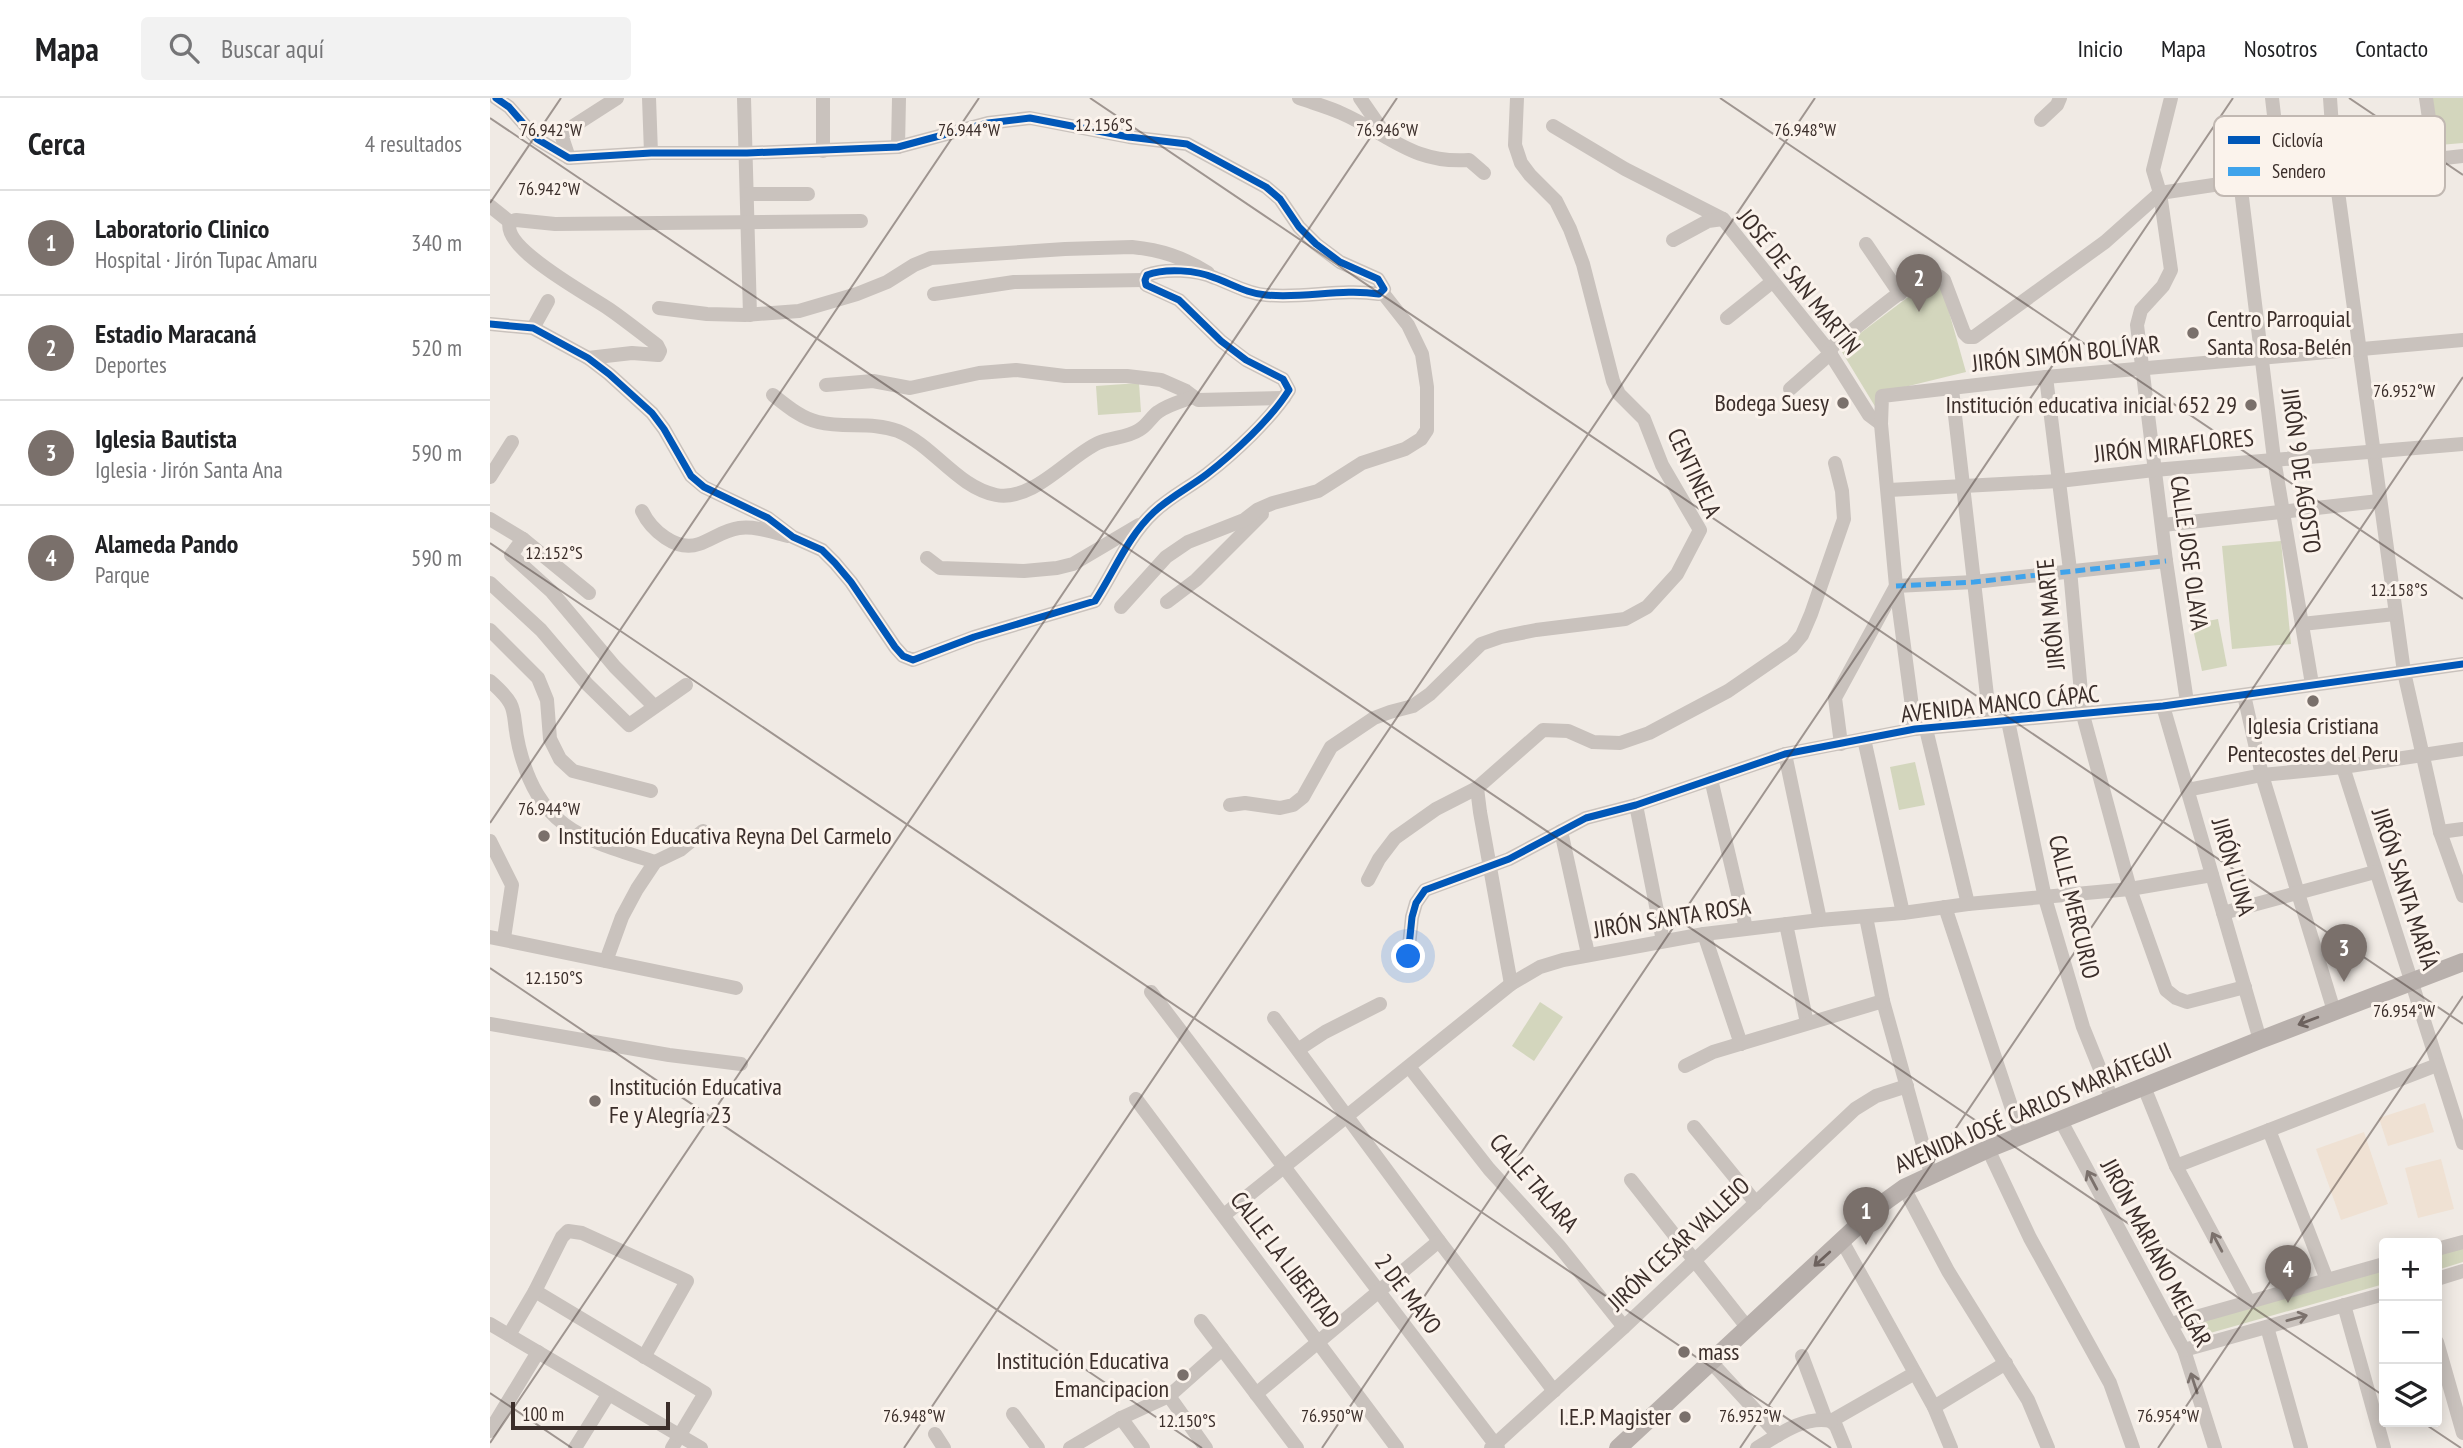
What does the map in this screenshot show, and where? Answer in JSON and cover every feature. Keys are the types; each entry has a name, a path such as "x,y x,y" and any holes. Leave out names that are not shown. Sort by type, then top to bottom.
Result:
{"main road":[{"name":"AVENIDA JOSÉ CARLOS MARIÁTEGUI","path":"1618,1448 1879,1206 1904,1188 1988,1149 2463,962"}],"street":[{"path":"496,98 509,107 537,139 569,158 651,153 747,153 898,147 988,123 1030,118 1129,137 1186,144 1266,187 1316,244 1340,262 1366,272 1383,284 1382,292 1408,325 1422,354 1427,387 1427,430 1414,445 1362,463 1318,491 1273,503 1244,520 1188,542 1166,557 1121,607"},
{"path":"569,158 561,134 617,98"},
{"path":"649,98 651,153"},
{"path":"744,98 750,315"},
{"path":"823,98 823,151"},
{"path":"898,147 899,98"},
{"path":"1299,98 1343,113 1390,141 1432,159 1469,160 1484,173"},
{"path":"1360,98 1390,141"},
{"name":"CENTINELA","path":"1230,805 1245,803 1280,808 1293,805 1303,797 1331,747 1374,718 1413,706 1430,694 1481,644 1501,637 1625,619 1647,607 1677,574 1700,530 1662,465 1644,419 1619,394 1613,381 1583,264 1570,229 1556,201 1530,176 1521,163 1515,145 1517,98"},
{"path":"2041,120 2057,105 2060,98"},
{"name":"CALLE JOSE OLAYA","path":"2171,98 2154,170 2161,192 2171,271 2163,285 2146,302 2138,318 2141,368 2154,470 2187,702"},
{"path":"2272,98 2274,116"},
{"path":"2330,98 2331,116"},
{"path":"2426,98 2429,116"},
{"name":"JOSÉ DE SAN MARTÍN","path":"1553,126 1625,169 1723,219 1829,351 1869,415 1881,424"},
{"path":"2445,158 2463,156"},
{"path":"1790,389 1829,351 1900,294 1927,276 1939,275 1944,280 1964,333 1973,337 2105,242 2161,192 2214,185"},
{"path":"748,194 808,194"},
{"name":"JIRÓN 9 DE AGOSTO","path":"2241,196 2274,458 2312,684"},
{"path":"2339,196 2404,673 2440,832 2463,896"},
{"path":"490,206 510,222"},
{"path":"1672,240 1708,221 1723,219"},
{"path":"510,222 748,223 861,220"},
{"path":"510,222 510,235 530,256 607,307 657,345 660,351 658,355 632,353 588,358"},
{"path":"1866,244 1900,294"},
{"path":"659,308 707,314 750,315 799,311 887,282 931,258 1132,247 1170,253 1245,291 1266,295 1337,291 1382,292"},
{"path":"927,558 940,568 1024,571 1073,564 1143,523 1239,446 1284,398 1289,390 1283,379 1246,360 1221,341 1180,300 1152,290 1145,280 1147,275 1157,271 1212,276"},
{"path":"934,294 1014,282 1145,280"},
{"path":"1727,318 1772,282"},
{"path":"533,328 548,301"},
{"path":"490,324 533,328 588,358 652,413 691,476 704,487 768,518 793,537"},
{"name":"JIRÓN SIMÓN BOLÍVAR","path":"1881,424 1882,396 2046,377 2463,340"},
{"path":"827,385 873,381 910,388 979,373 1016,370 1049,375 1128,376 1161,380 1186,391 1198,400 1284,398"},
{"name":"JIRÓN MARTE","path":"2046,377 2070,570 2083,715 2130,889 2166,990 2187,1002 2245,988"},
{"path":"1952,389 1990,722"},
{"path":"773,395 795,413 817,422 883,427 908,436 969,483 996,495 1010,495 1028,489 1100,442 1139,430 1160,410 1193,397"},
{"path":"1881,424 1896,586 1920,729 1968,904"},
{"path":"490,477 512,442"},
{"name":"JIRÓN MIRAFLORES","path":"1889,490 2059,481 2274,458 2463,444"},
{"path":"1368,880 1379,859 1395,838 1436,808 1477,788 1543,730 1568,731 1593,742 1620,743 1649,733 1728,691 1792,647 1802,635 1811,614 1844,519 1842,491 1835,463"},
{"path":"2163,525 2379,501"},
{"path":"1167,602 1196,580 1242,537 1273,503"},
{"path":"642,511 654,530 681,545 697,545 737,528 752,527 793,537 822,550 880,623 895,648 903,656 913,660 974,637 1095,601 1143,523"},
{"path":"490,519 523,539 589,593"},
{"path":"523,539 511,555 551,591 615,667 654,706"},
{"path":"1896,586 1974,582 2166,561"},
{"path":"490,583 541,629 587,684 629,724 686,685"},
{"path":"1841,744 1835,698 1896,586"},
{"path":"2302,624 2395,614"},
{"path":"490,629 538,678 547,700 550,739 560,759 573,771 651,791"},
{"name":"AVENIDA MANCO CÁPAC","path":"1408,956 1412,917 1416,903 1425,890 1509,859 1586,818 1636,805 1785,754 1920,729 2163,706 2463,664"},
{"path":"490,681 506,695 513,706 519,747 538,796 563,826 581,837 655,862"},
{"path":"2244,695 2262,775 2334,1011"},
{"name":"JIRÓN LUNA","path":"2163,706 2260,1040"},
{"name":"CALLE MERCURIO","path":"2008,721 2045,898 2083,1027 2112,1100"},
{"path":"1864,739 1903,913"},
{"path":"2188,790 2262,775 2343,767 2463,749"},
{"path":"1785,754 1820,920"},
{"name":"JIRÓN SANTA MARÍA","path":"2343,767 2463,1143"},
{"path":"1711,779 1746,928"},
{"path":"1477,788 1511,984"},
{"path":"1636,805 1663,941"},
{"path":"2440,832 2463,829"},
{"path":"606,961 622,917 636,889 655,862 680,850 702,831"},
{"path":"1561,831 1588,954"},
{"path":"490,841 512,884 497,938 737,988"},
{"path":"2223,913 2375,872"},
{"name":"JIRÓN SANTA ROSA","path":"1224,1215 1410,1068 1511,984 1540,967 1588,954 1746,928 2130,889 2212,875"},
{"path":"1945,907 2021,1136"},
{"path":"1867,917 1883,1001 1931,1174"},
{"path":"1786,924 1807,1023"},
{"path":"1704,934 1741,1044"},
{"name":"2 DE MAYO","path":"1151,992 1494,1447"},
{"path":"1685,1066 1713,1052 1883,1001"},
{"path":"1299,1049 1325,1032 1380,1004"},
{"path":"1274,1017 1439,1241 1554,1391"},
{"path":"490,1024 669,1055 741,1064"},
{"path":"2176,1166 2437,1065"},
{"name":"CALLE TALARA","path":"1410,1068 1489,1169 1559,1247 1624,1326"},
{"name":"JIRÓN CESAR VALLEJO","path":"1494,1447 1855,1109 1876,1096 1907,1086"},
{"path":"2144,1087 2176,1166 2249,1302"},
{"name":"CALLE LA LIBERTAD","path":"1136,1100 1397,1448"},
{"name":"JIRÓN MARIANO MELGAR","path":"2061,1121 2184,1350 2215,1448"},
{"path":"1694,1127 1756,1203"},
{"path":"2269,1130 2327,1280"},
{"path":"1988,1149 2030,1238 2110,1383 2133,1448"},
{"path":"1631,1180 1747,1327"},
{"path":"1904,1188 1948,1271 2028,1400 2048,1448"},
{"path":"509,1335 562,1237 568,1231 582,1233 687,1281 644,1357"},
{"path":"1256,1394 1439,1241"},
{"path":"1842,1241 1934,1407 1951,1448"},
{"path":"2442,1248 2463,1242"},
{"path":"2171,1325 2379,1265"},
{"path":"2442,1277 2463,1271"},
{"path":"534,1291 705,1393 675,1442"},
{"path":"2184,1350 2379,1295"},
{"path":"2344,1305 2384,1448"},
{"path":"1201,1321 1297,1448"},
{"path":"490,1324 608,1395 675,1442 701,1448"},
{"path":"2267,1326 2301,1448"},
{"path":"1070,1448 1121,1418 1169,1396 1222,1349"},
{"path":"490,1432 538,1352"},
{"path":"1802,1356 1829,1420 1836,1426 1846,1448"},
{"path":"2442,1360 2463,1433"},
{"path":"1711,1362 1778,1435"},
{"path":"1934,1407 2006,1363"},
{"path":"1757,1448 1778,1435 1815,1420 1829,1420 1915,1373"},
{"path":"575,1448 608,1395"},
{"path":"1169,1396 1206,1448"},
{"path":"1013,1414 1038,1448"},
{"path":"1121,1418 1143,1448"},
{"path":"935,1434 944,1448"}],"green space":[{"path":"2431,98 2463,98 2463,143 2445,144 2445,116 2434,116"},
{"path":"1936,276 1940,280 1966,372 1884,392 1876,408 1842,352 1842,347"},
{"path":"1139,383 1141,412 1098,415 1096,386"},
{"path":"2281,541 2291,644 2232,649 2222,546"},
{"path":"2218,619 2227,666 2202,671 2192,624"},
{"path":"1915,762 1925,805 1899,810 1890,767"},
{"path":"1540,1002 1563,1017 1534,1061 1512,1046"},
{"path":"2463,1247 2463,1262 2442,1268 2442,1253"},
{"path":"2379,1270 2379,1285 2196,1337 2191,1333 2190,1322"}],"shaded area":[{"path":"2425,1103 2434,1132 2388,1146 2379,1118"},
{"path":"2364,1132 2388,1204 2341,1220 2316,1149"},
{"path":"2441,1159 2454,1209 2418,1218 2405,1168"}],"marked path":[{"path":"1896,586 1974,582 2166,561"}],"cycle path":[{"path":"490,324 533,328 588,358 609,374 652,413 691,476 704,487 768,518 793,537 822,550 851,582 895,647 903,656 913,660 974,637 1095,601 1129,543 1145,522 1160,507 1207,474 1240,446 1273,412 1289,390 1283,379 1246,360 1221,341 1179,300 1146,285 1147,275 1163,271 1190,272 1208,275 1253,293 1280,296 1351,292 1379,294 1384,289 1378,279 1340,262 1316,244 1299,227 1280,199 1266,187 1187,144 1129,137 1030,118 988,123 898,147 747,153 651,153 569,158 537,139 509,107 496,98"},
{"path":"1408,956 1412,917 1416,903 1425,890 1509,859 1586,818 1636,805 1785,754 1915,729 2163,706 2463,664"}],"place":[{"name":"Estadio Maracaná","path":"1919,312"},
{"name":"Centro Parroquial Santa Rosa-Belén","path":"2193,333"},
{"name":"Bodega Suesy","path":"1843,403"},
{"name":"Institución educativa inicial 652 29","path":"2251,405"},
{"name":"Iglesia Cristiana Pentecostes del Peru","path":"2313,701"},
{"name":"Institución Educativa Reyna Del Carmelo","path":"544,836"},
{"name":"Iglesia Bautista","path":"2344,982"},
{"name":"Institución Educativa Fe y Alegría 23","path":"595,1101"},
{"name":"Laboratorio Clinico","path":"1866,1245"},
{"name":"Alameda Pando","path":"2288,1303"},
{"name":"mass","path":"1684,1352"},
{"name":"Institución Educativa Emancipacion","path":"1183,1375"},
{"name":"I.E.P. Magister","path":"1685,1417"}]}
